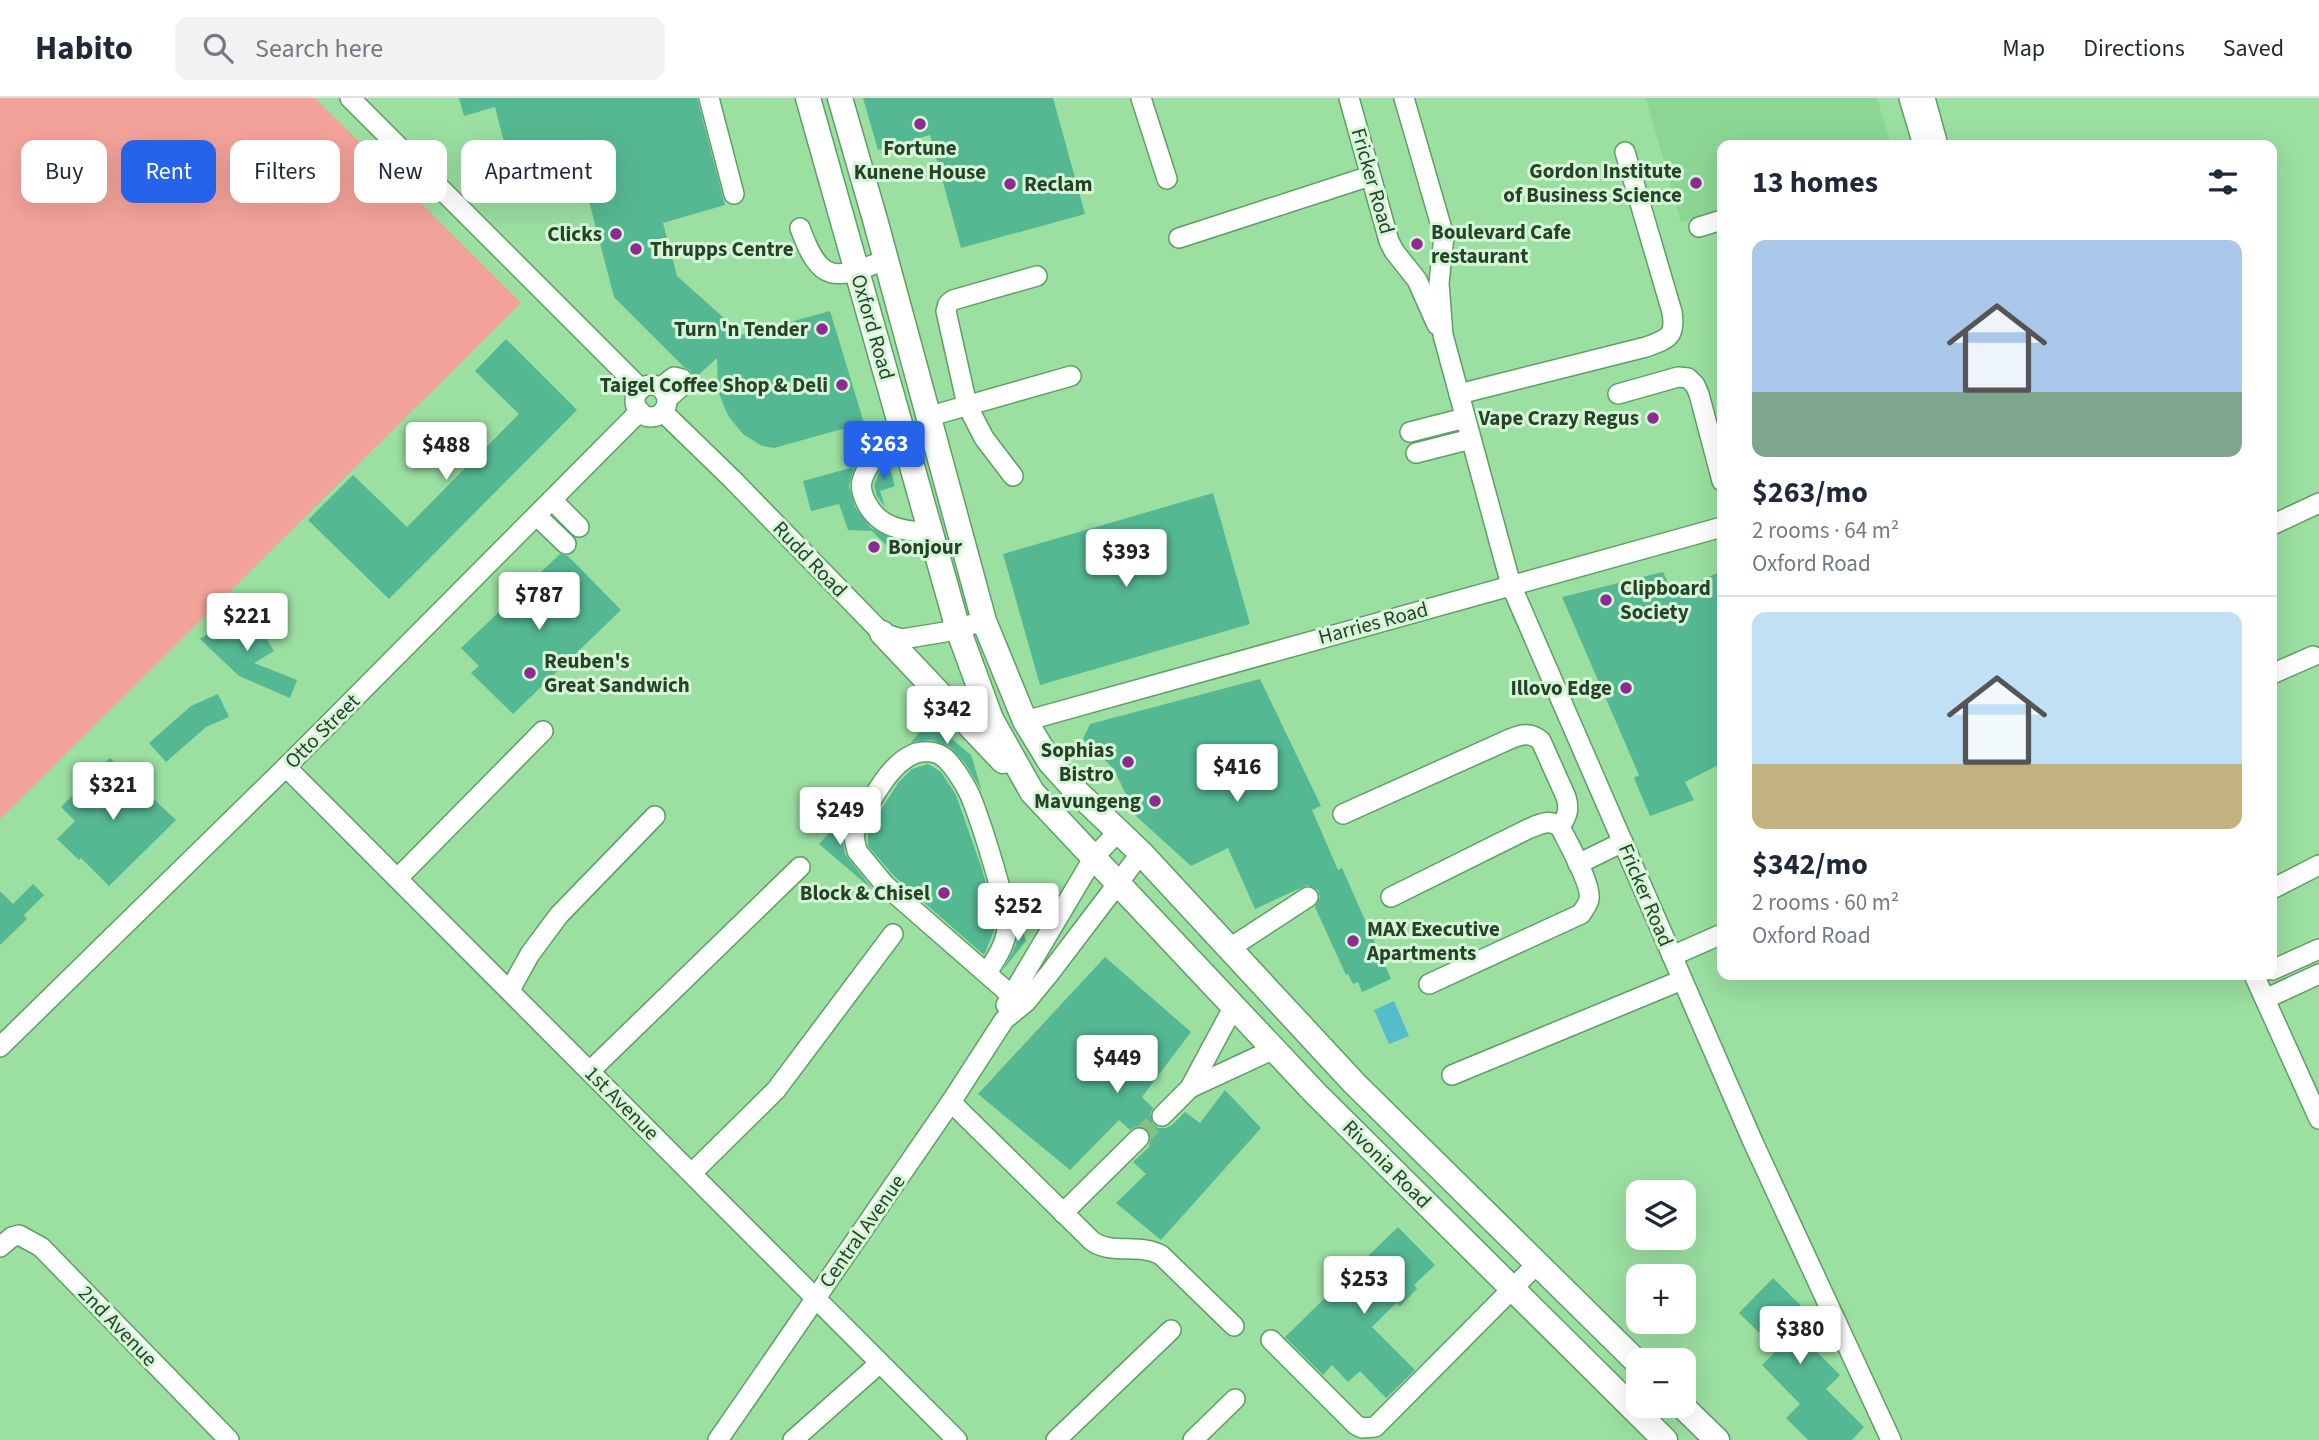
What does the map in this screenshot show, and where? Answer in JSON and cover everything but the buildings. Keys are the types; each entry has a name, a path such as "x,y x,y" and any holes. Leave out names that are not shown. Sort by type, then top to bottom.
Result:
{"main road":[{"name":"Oxford Road","path":"808,98 958,629 991,719 1032,792 1117,881"},
{"name":"Oxford Road","path":"840,98 984,621 1025,721 1051,762 1077,792 1141,853"},
{"path":"882,633 1032,792"},
{"name":"Rivonia Road","path":"1141,853 1354,1083 1626,1351"},
{"name":"Rivonia Road","path":"1117,881 1316,1094 1665,1440"},
{"path":"1694,1418 1717,1440"}],"street":[{"path":"349,98 640,389"},
{"path":"709,98 734,194"},
{"path":"1141,98 1167,178"},
{"name":"Fricker Road","path":"1349,98 1389,241 1417,280 1443,335 1511,585 1753,1142 1891,1440"},
{"name":"Fricker Road","path":"1404,98 1444,236 1439,283 1443,335"},
{"path":"1909,98 1922,140"},
{"path":"1925,98 1937,140"},
{"path":"1459,394 1646,346 1663,341 1671,335 1674,325 1672,312 1625,152"},
{"path":"1179,238 1370,176"},
{"path":"1699,227 1717,222"},
{"path":"800,228 805,258 825,271 836,275 849,274 886,260"},
{"path":"1013,476 984,438 967,405 946,312 948,304 953,300 1037,276"},
{"path":"928,417 1071,376"},
{"path":"1618,394 1678,377 1688,378 1699,394 1717,462"},
{"path":"650,384 664,399 649,416 640,411 635,400 640,389 650,384"},
{"name":"Rudd Road","path":"664,399 732,479 882,633"},
{"name":"Otto Street","path":"0,1047 286,767 640,411"},
{"path":"1410,432 1465,418"},
{"path":"902,429 868,469 861,482 862,494 878,519 890,526 931,533"},
{"path":"1416,453 1471,439"},
{"path":"552,500 579,527"},
{"path":"2277,523 2319,503"},
{"path":"537,516 566,544"},
{"name":"Harries Road","path":"1025,721 1717,528"},
{"path":"882,633 902,639 958,629 984,621"},
{"path":"2277,672 2313,656"},
{"path":"398,878 543,731"},
{"path":"1343,814 1510,738 1527,734 1541,741 1566,797 1568,814 1560,827"},
{"path":"986,973 1004,942 1007,928 981,827 971,797 942,755 931,751 916,753 890,773 856,827 854,837 857,851 885,885 1011,995"},
{"name":"1st Avenue","path":"286,767 957,1440"},
{"path":"510,990 530,954 559,915 655,816"},
{"path":"1391,897 1541,824 1556,823 1560,827 1578,864 1589,892 1589,900 1581,914 1429,984"},
{"name":"Central Avenue","path":"1004,1020 1005,1008 1011,995 1094,857 1119,831"},
{"path":"1578,864 1623,842"},
{"name":"Central Avenue","path":"718,1440 951,1102 1004,1020 1016,1013 1049,974 1117,881 1141,853"},
{"path":"2277,886 2319,865"},
{"path":"590,1071 800,867"},
{"path":"1230,948 1308,897"},
{"path":"692,1173 775,1090 892,934"},
{"path":"1672,956 1717,936"},
{"path":"2277,967 2319,949"},
{"path":"2265,999 2319,974"},
{"path":"1452,1076 1682,979"},
{"path":"2261,980 2265,999 2319,1119"},
{"path":"1161,1116 1190,1088 1234,1006"},
{"path":"1190,1088 1274,1049"},
{"path":"951,1102 1097,1245 1148,1250 1161,1255 1234,1326"},
{"path":"1063,1213 1139,1138"},
{"name":"2nd Avenue","path":"0,1247 19,1235 41,1247 229,1440"},
{"path":"1271,1339 1356,1425 1373,1434 1537,1264"},
{"path":"1056,1440 1171,1330"},
{"path":"793,1440 880,1363"},
{"path":"1193,1440 1235,1399"}],"shaded area":[{"path":"0,98 315,98 357,140 354,140 354,203 421,203 521,303 0,819"},
{"name":"Gordon Institute of Business Science","path":"1646,98 1877,98 1890,140 1717,140 1717,211 1681,222"}],"water":[{"path":"1394,1001 1409,1036 1389,1044 1374,1010"}],"tunnel":[{"path":"1139,1138 1162,1116"}],"place":[{"name":"Fortune Kunene House","path":"920,124"},
{"name":"Gordon Institute of Business Science","path":"1696,183"},
{"name":"Reclam","path":"1010,184"},
{"name":"Clicks","path":"616,234"},
{"name":"Boulevard Cafe restaurant","path":"1417,244"},
{"name":"Thrupps Centre","path":"636,249"},
{"name":"Turn 'n Tender","path":"822,329"},
{"name":"Taigel Coffee Shop & Deli","path":"842,385"},
{"name":"Vape Crazy Regus","path":"1653,418"},
{"name":"Bonjour","path":"874,547"},
{"name":"Clipboard Society","path":"1606,600"},
{"name":"Reuben's Great Sandwich","path":"530,673"},
{"name":"Illovo Edge","path":"1626,688"},
{"name":"Sophias Bistro","path":"1128,762"},
{"name":"Mavungeng","path":"1155,801"},
{"name":"Block & Chisel","path":"944,893"},
{"name":"MAX Executive Apartments","path":"1353,941"}]}
